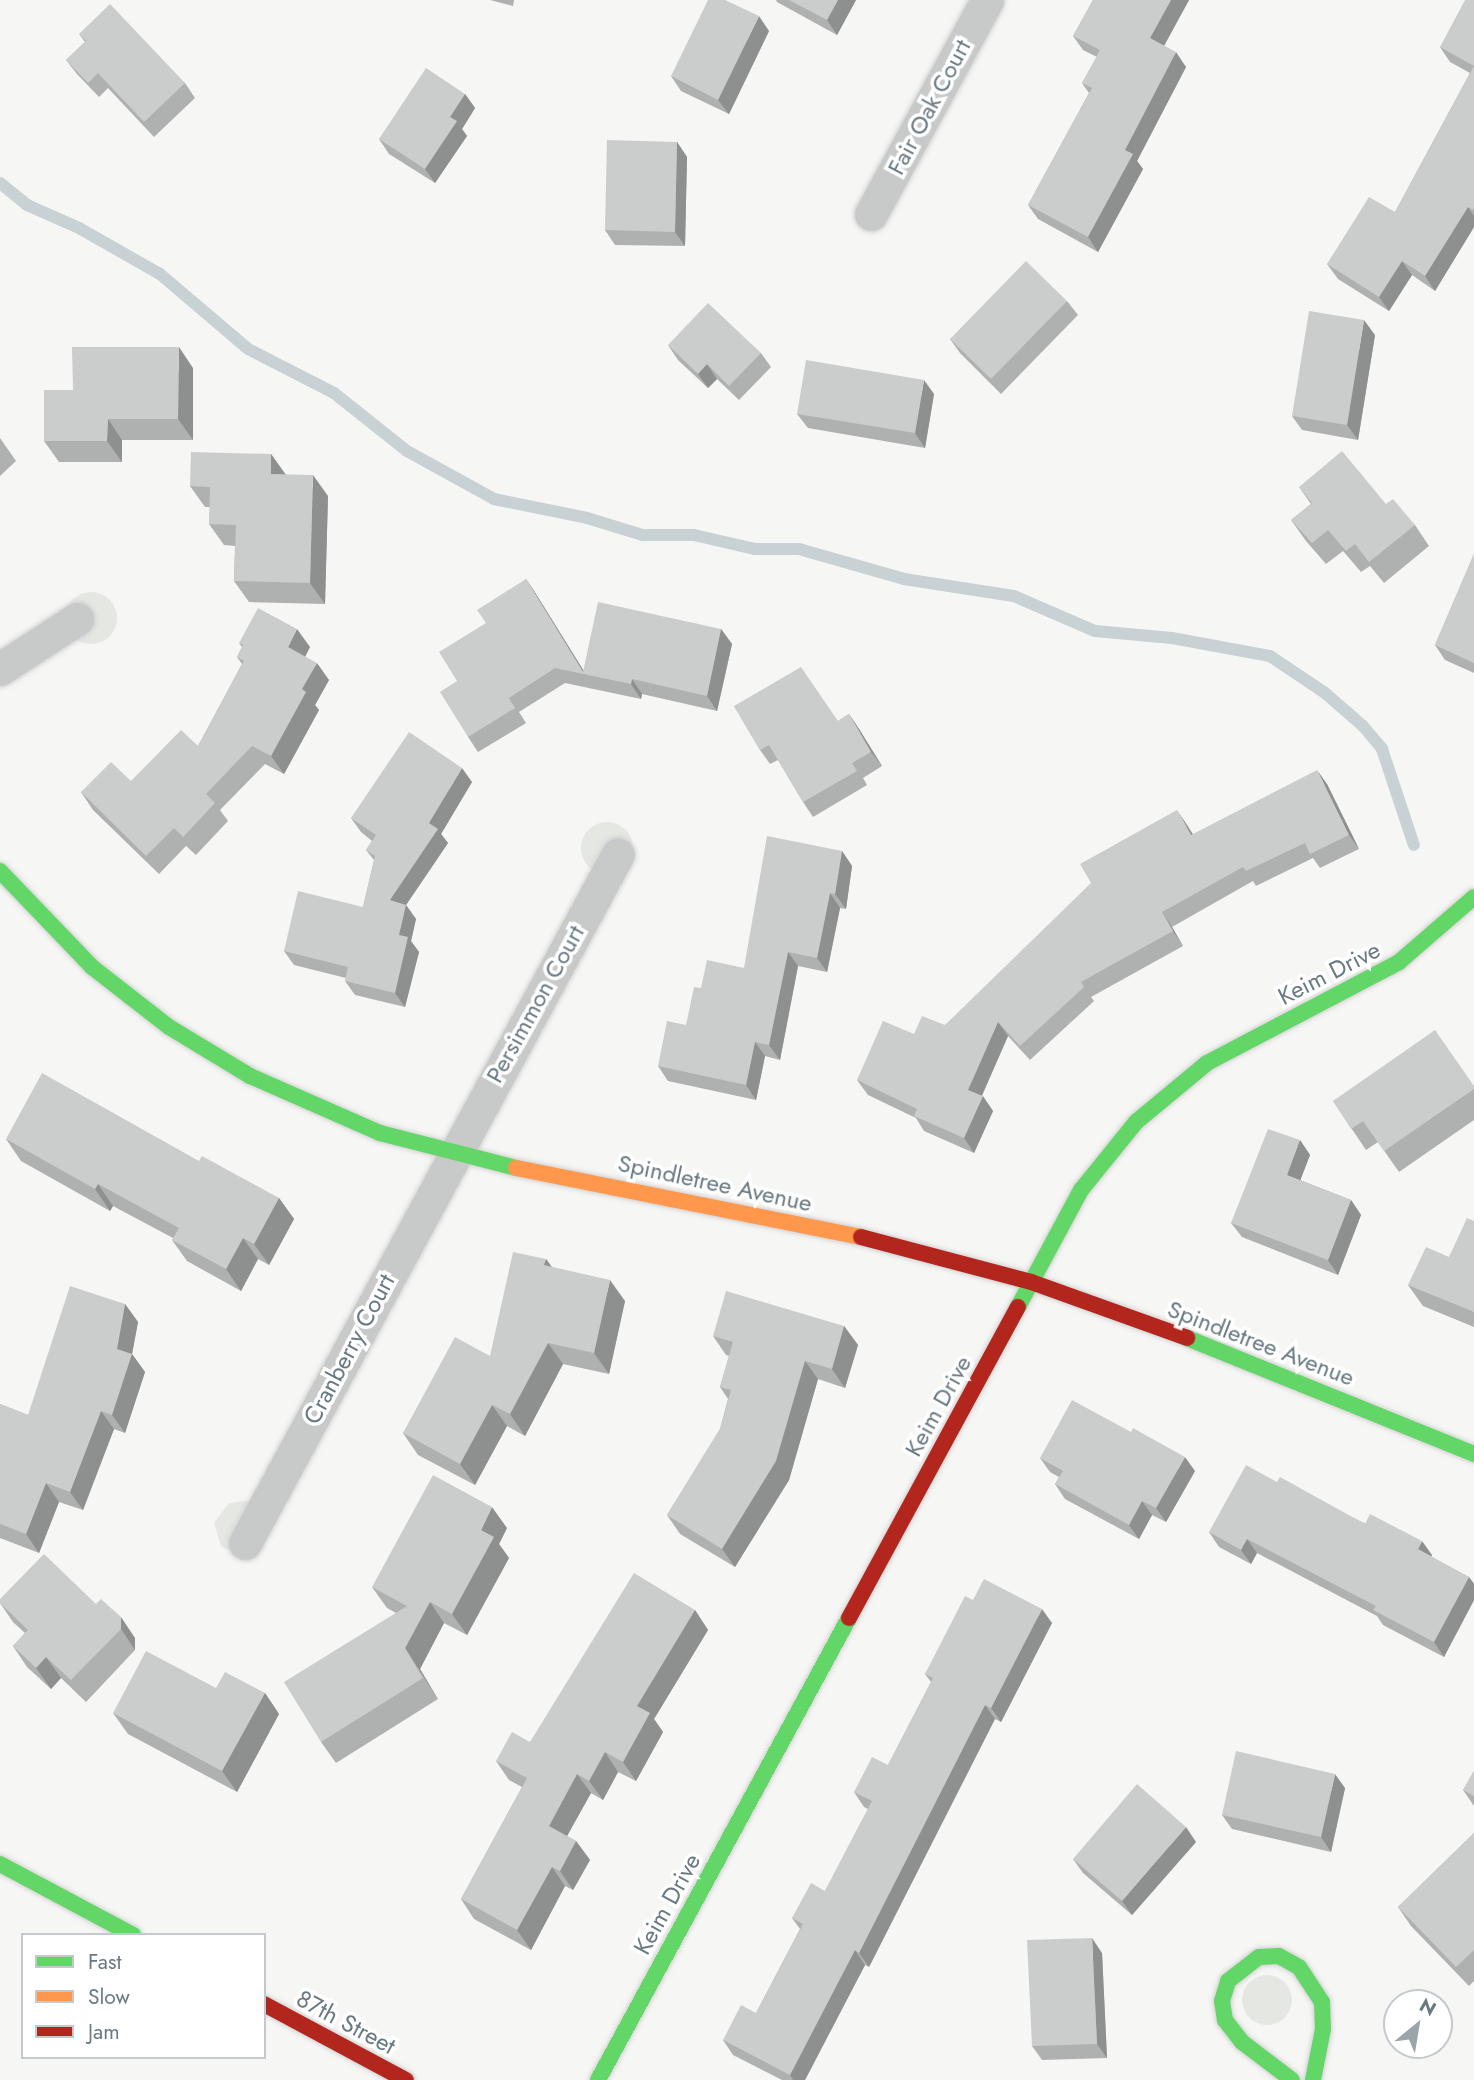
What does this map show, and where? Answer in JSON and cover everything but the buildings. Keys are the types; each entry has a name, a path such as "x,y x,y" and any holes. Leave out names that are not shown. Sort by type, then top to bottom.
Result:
{"street":[{"name":"Fair Oak Court","path":"871,214 987,0"},
{"path":"0,669 77,619"},
{"name":"Persimmon Court","path":"453,1155 618,854"},
{"name":"Spindletree Avenue","path":"0,871 92,967 169,1027 250,1076 314,1107 380,1133 453,1155 849,1234 1031,1282 1245,1359 1474,1454"},
{"name":"Keim Drive","path":"598,2080 1082,1191 1136,1122 1207,1063 1399,962 1474,897"},
{"name":"Cranberry Court","path":"245,1543 453,1155"},
{"path":"0,1864 129,1933"},
{"path":"1292,2080 1242,2042 1226,2020 1222,2001 1228,1981 1241,1967 1259,1957 1279,1956 1300,1967 1322,2002 1323,2029 1313,2080"},
{"name":"87th Street","path":"266,2005 406,2080"}],"shaded area":[{"path":"91,592 101,594 109,600 115,608 115,628 109,636 101,642 91,644 81,642 73,636 67,628 65,618 67,608 73,600 81,594"},
{"path":"607,822 617,824 625,830 631,838 631,858 625,866 617,872 607,874 597,872 589,866 583,858 581,848 583,838 589,830 597,824"},
{"path":"245,1501 253,1504 236,1554 221,1546 214,1523 229,1503"},
{"path":"1267,1975 1285,1982 1292,2000 1285,2018 1267,2025 1249,2018 1242,2000 1249,1982"}],"waterway":[{"path":"0,183 27,205 79,228 160,274 248,349 334,393 407,451 494,499 587,518 643,535 694,535 755,549 799,549 904,579 1014,596 1095,631 1172,638 1270,656 1325,693 1363,726 1382,749 1414,845"}],"traffic: fast":[{"path":"0,871 92,967 169,1027 250,1076 380,1133 516,1168"},
{"path":"1018,1307 1081,1190 1136,1122 1207,1063 1399,962 1474,897"},
{"path":"1187,1338 1474,1454"},
{"path":"598,2080 849,1618"},
{"path":"0,1864 129,1933"},
{"path":"1292,2080 1242,2042 1225,2020 1222,2001 1228,1981 1259,1957 1279,1956 1299,1967 1322,2002 1323,2029 1313,2080"}],"traffic: slow":[{"path":"516,1168 861,1237"}],"traffic: jam":[{"path":"861,1237 1031,1282 1187,1338"},
{"path":"849,1618 1018,1307"},
{"path":"266,2005 406,2080"}]}
